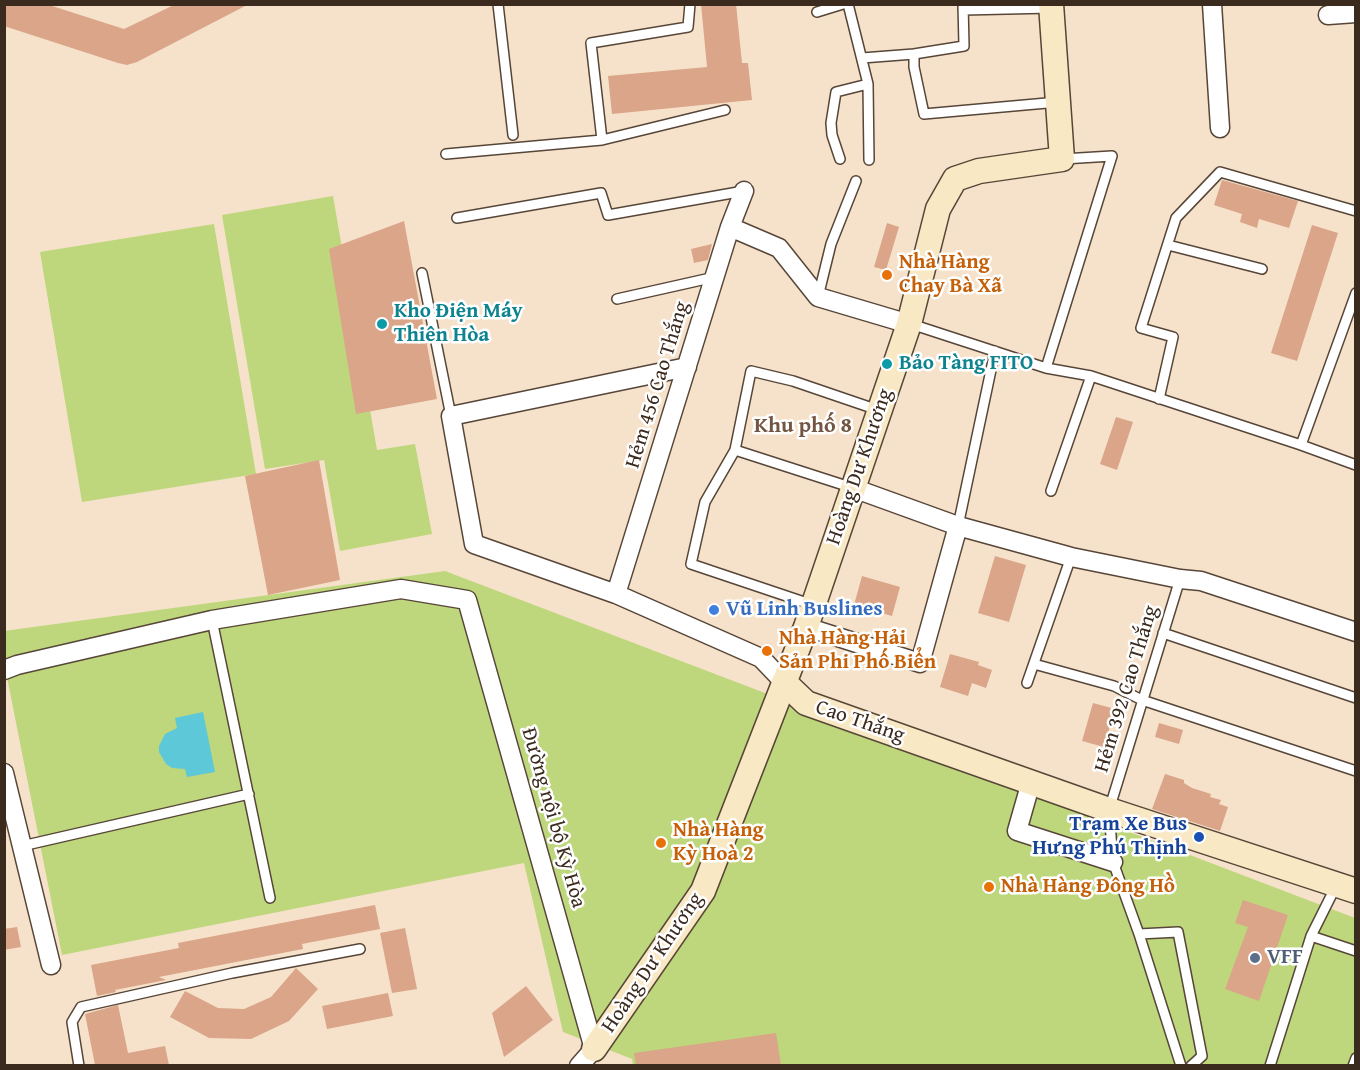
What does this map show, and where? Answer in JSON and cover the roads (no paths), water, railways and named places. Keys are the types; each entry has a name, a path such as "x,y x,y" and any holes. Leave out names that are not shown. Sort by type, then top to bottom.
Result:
{"street":[{"path":"1212,4 1220,128"},
{"path":"1051,6 1062,159"},
{"path":"1329,15 1356,13"},
{"name":"Hoàng Dư Khương","path":"592,1061 703,891 809,616 909,324 938,209 955,179 979,171 1062,159"},
{"name":"Hẻm 456 Cao Thắng","path":"616,594 730,227 744,191"},
{"path":"730,227 779,248 818,297 909,324"},
{"path":"451,416 687,367"},
{"name":"Cao Thắng","path":"451,416 474,544 616,594 761,658 806,703 1109,810 1347,887"},
{"path":"853,488 958,526 1071,556 1180,579 1201,581 1356,632"},
{"path":"809,616 920,663 958,526"},
{"name":"Đường nội bộ Kỳ Hòa","path":"212,620 401,589 467,600 592,1061"},
{"path":"4,670 17,665 212,620"},
{"path":"5,778 51,965"},
{"path":"1031,782 1017,831 1113,862"}],"lane":[{"path":"498,4 513,135"},
{"path":"602,140 591,43 688,27 690,4"},
{"path":"818,12 843,4"},
{"path":"848,4 868,84 869,160"},
{"path":"862,58 914,54 964,46 963,7 1051,6"},
{"path":"914,54 914,67 924,114 1058,102"},
{"path":"840,159 832,135 831,123 836,92 868,84"},
{"path":"446,154 602,140 725,110"},
{"name":"Hoàng Dư Khương","path":"1046,368 1112,156 1062,159"},
{"path":"1159,399 1173,337 1141,328 1176,218 1220,172 1356,211"},
{"path":"818,297 831,244 856,181"},
{"path":"457,218 601,194 608,215 744,191"},
{"path":"1168,244 1262,269"},
{"path":"422,273 451,416"},
{"path":"617,299 715,277"},
{"path":"1301,445 1356,293"},
{"path":"909,324 1046,368 1091,376 1356,465"},
{"path":"958,526 995,351"},
{"path":"809,616 691,564 705,502 735,450 751,371 793,381 878,410"},
{"path":"1051,491 1091,376"},
{"path":"735,450 853,488"},
{"path":"1027,683 1071,556"},
{"name":"Hẻm 392 Cao Thắng","path":"1109,810 1180,579"},
{"path":"212,620 270,898"},
{"path":"1163,633 1356,698"},
{"path":"1034,664 1114,686 1142,700 1356,771"},
{"path":"22,846 249,794"},
{"path":"1109,810 1113,862 1181,1065"},
{"path":"1270,1065 1311,936 1347,887"},
{"path":"1139,934 1178,932 1202,1056 1191,1065"},
{"path":"1311,936 1356,951"},
{"path":"79,1065 72,1022 81,1007 232,973 360,949"},
{"path":"1353,1065 1356,1058"}],"water":[{"path":"203,712 215,772 187,777 185,769 172,768 166,764 159,752 159,746 165,734 177,728 175,718"}],"place":[{"name":"Nhà Hàng Chay Bà Xã","path":"887,275"},
{"name":"Kho Điện Máy Thiên Hòa","path":"382,324"},
{"name":"Bảo Tàng FITO","path":"887,364"},
{"name":"Vũ Linh Buslines","path":"714,610"},
{"name":"Nhà Hàng Hải Sản Phi Phố Biển","path":"767,651"},
{"name":"Trạm Xe Bus Hưng Phú Thịnh","path":"1199,837"},
{"name":"Nhà Hàng Kỳ Hoà 2","path":"661,843"},
{"name":"Nhà Hàng Đông Hồ","path":"989,887"},
{"name":"VFF","path":"1255,958"}],"district":[{"name":"Khu phố 8","path":"803,426"}]}
